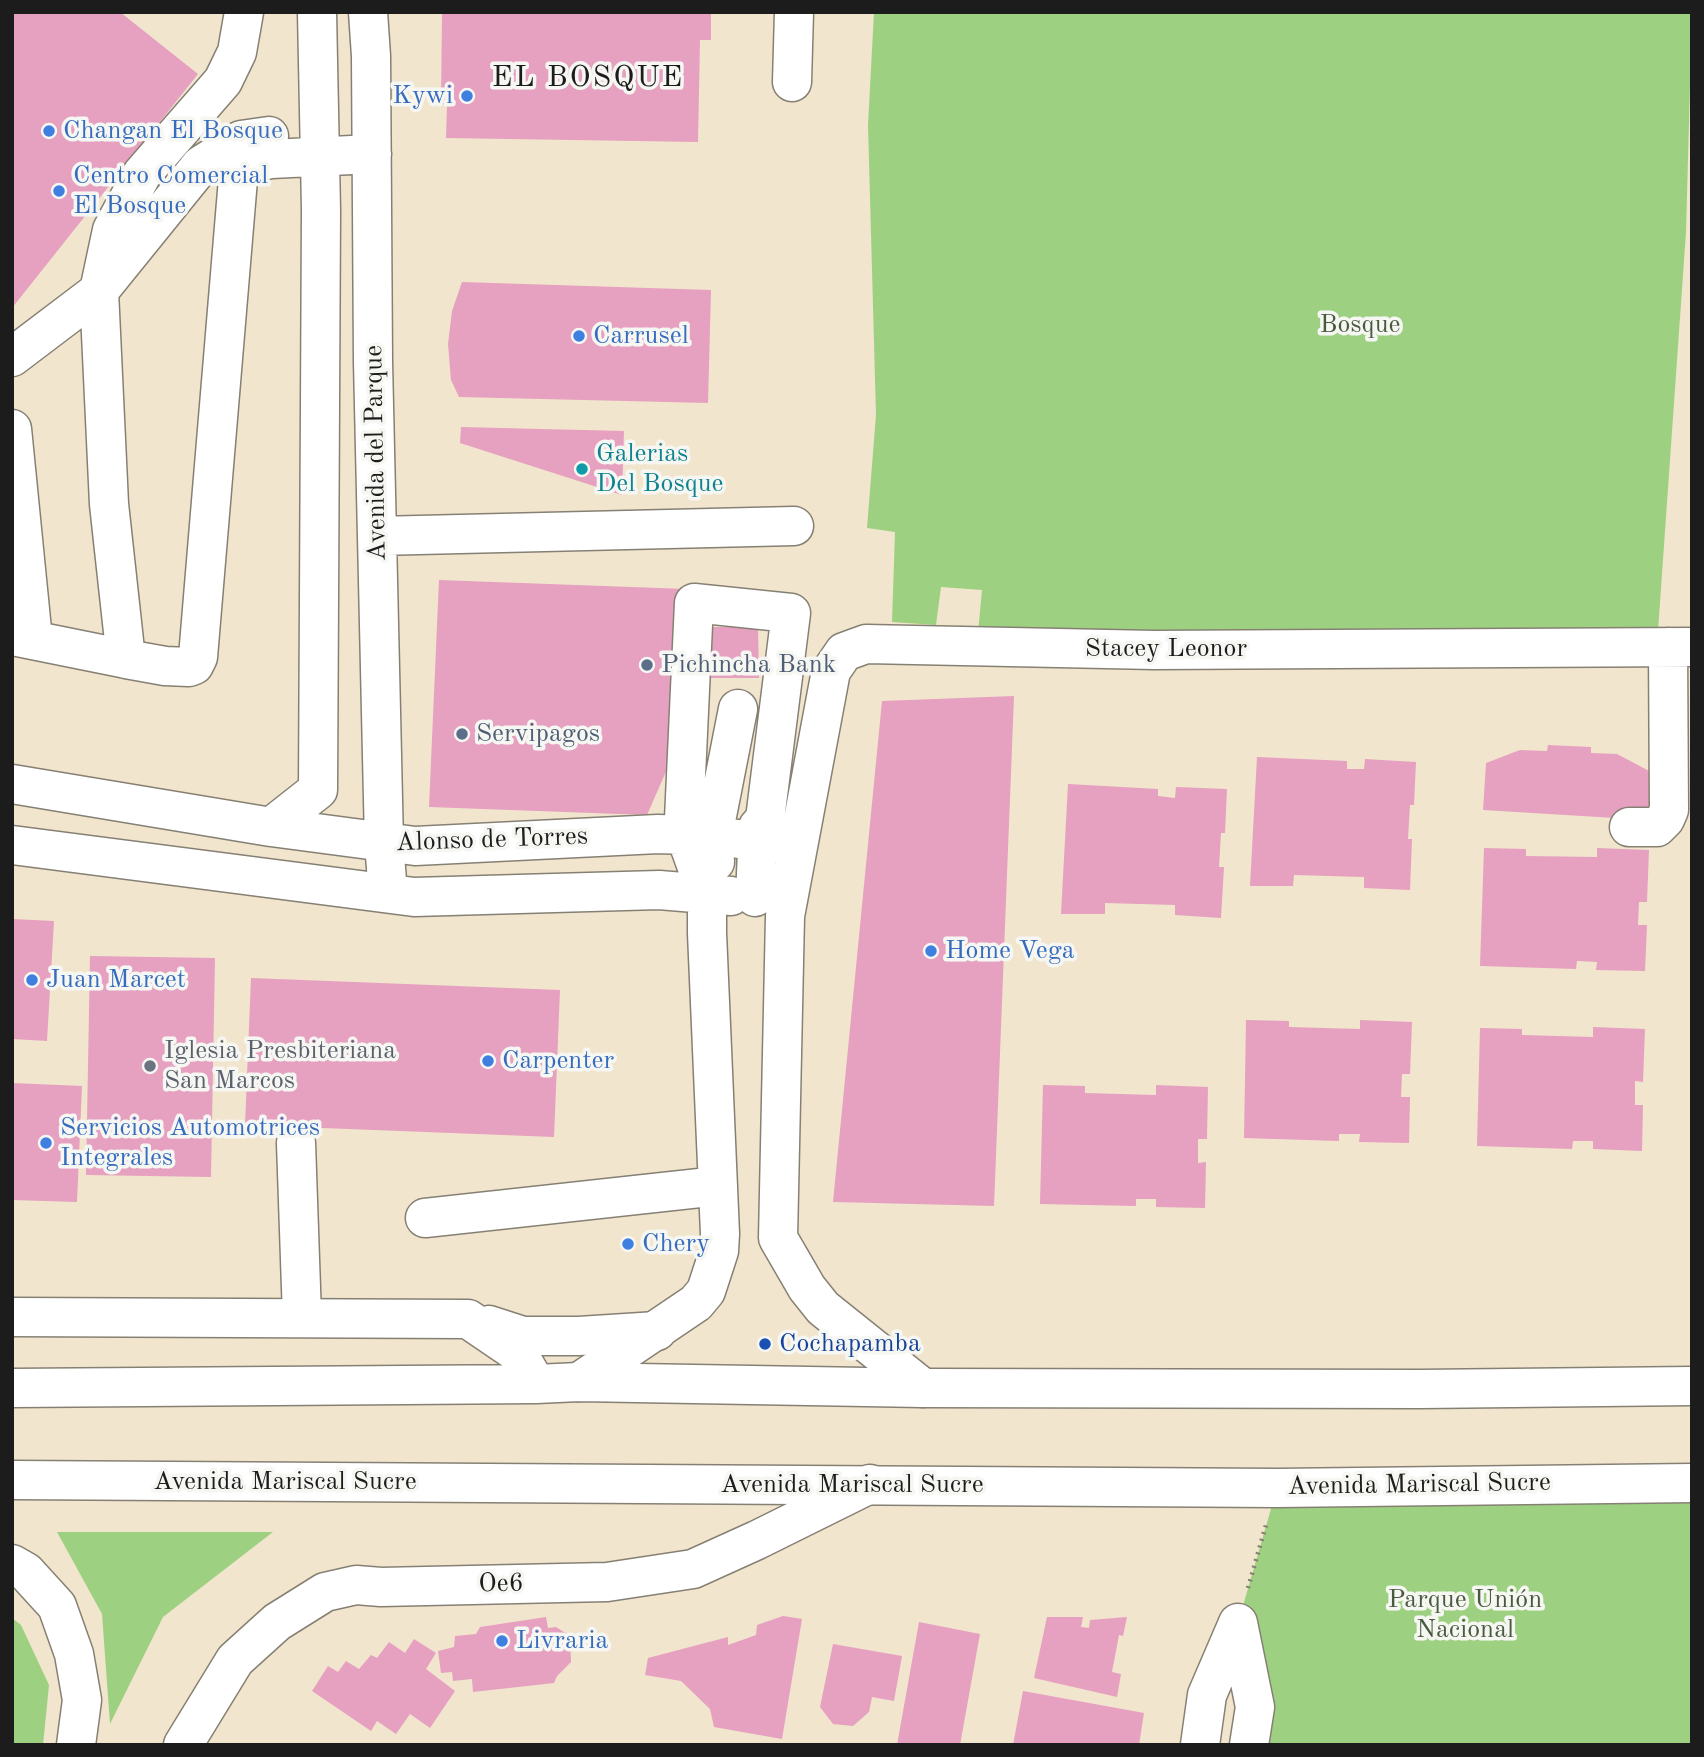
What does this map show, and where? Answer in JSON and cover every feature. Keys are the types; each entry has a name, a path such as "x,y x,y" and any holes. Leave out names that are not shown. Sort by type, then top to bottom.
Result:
{"street":[{"path":"126,659 109,504 99,291 112,230 142,174 223,81 237,52 244,12"},
{"name":"Avenida del Parque","path":"271,827 318,790 320,144 317,12"},
{"name":"Avenida del Parque","path":"368,12 371,56 373,362 384,844 388,893"},
{"path":"792,82 794,12"},
{"path":"12,357 99,291 201,165 241,140 320,144 372,140"},
{"path":"12,429 23,638 165,666 194,665 198,657 238,179 244,165 320,144"},
{"path":"377,536 794,526"},
{"path":"579,1381 685,1312 706,1291 719,1251 707,933 713,895 699,835 694,603 791,613 765,819 758,827 756,841 772,898 785,916 778,1238 796,1272 823,1308 923,1388"},
{"name":"Stacey Leonor","path":"797,846 831,671 844,652 866,644 1154,650 1680,647"},
{"path":"1629,827 1657,827 1669,810 1680,647"},
{"path":"699,835 738,709"},
{"name":"Alonso de Torres","path":"12,783 384,844 415,846 658,834 699,835 797,846"},
{"name":"Alonso de Torres","path":"12,845 414,897 659,890 772,898"},
{"path":"772,898 797,846"},
{"path":"296,1143 302,1317"},
{"path":"425,1218 718,1186"},
{"path":"12,1317 468,1319 523,1336 657,1331"},
{"path":"468,1319 518,1353 536,1384"},
{"path":"12,1388 536,1384 579,1381 923,1388 1421,1389 1692,1386"},
{"name":"Avenida Mariscal Sucre","path":"12,1480 1277,1488 1692,1483"},
{"name":"Oe6","path":"183,1745 235,1660 276,1622 326,1592 356,1585 381,1587 607,1582 693,1569 870,1485"},
{"path":"12,1564 26,1572 57,1606 74,1654 82,1700 76,1745"},
{"path":"1200,1745 1208,1695 1238,1623"},
{"path":"1238,1623 1255,1707 1249,1745"}],"path":[{"path":"1238,1623 1266,1524"}],"green space":[{"name":"Bosque","path":"874,12 1692,12 1686,232 1657,645 978,633 982,590 941,587 936,625 892,622 895,532 867,528 876,415 868,125"},
{"name":"Parque Unión Nacional","path":"1692,1486 1692,1745 1249,1745 1238,1623 1277,1488"},
{"path":"57,1532 273,1532 163,1617 110,1724 102,1614"},
{"path":"12,1618 21,1625 49,1685 43,1745 12,1745"}],"building":[{"name":"Centro Comercial El Bosque","path":"12,12 120,12 198,74 12,308"},
{"path":"442,12 711,12 711,40 700,40 698,142 446,138 447,105 441,104"},
{"name":"Carrusel","path":"462,282 711,290 708,403 459,397 451,380 448,344 452,311"},
{"name":"Galerias Del Bosque","path":"461,427 624,431 622,495 460,443"},
{"path":"439,580 686,589 679,742 647,815 429,807"},
{"path":"709,627 758,627 759,678 709,678"},
{"name":"Home Vega","path":"1014,696 994,1206 833,1202 882,701"},
{"path":"1548,745 1591,747 1591,753 1617,754 1651,772 1648,820 1483,810 1486,763 1520,750 1547,751"},
{"path":"1257,757 1347,761 1347,769 1364,769 1365,759 1416,762 1414,805 1410,805 1408,839 1412,839 1410,890 1364,888 1364,877 1294,875 1293,886 1250,886"},
{"path":"1068,784 1158,789 1158,796 1175,798 1176,787 1227,789 1225,833 1221,833 1219,867 1224,867 1221,918 1175,915 1175,905 1105,903 1105,914 1061,914"},
{"path":"1484,848 1526,849 1526,856 1597,857 1597,848 1649,850 1647,902 1639,902 1638,925 1647,925 1645,971 1596,970 1597,962 1577,961 1576,969 1480,966"},
{"name":"Juan Marcet","path":"12,919 54,921 47,1041 12,1039"},
{"name":"Iglesia Presbiteriana San Marcos","path":"90,956 215,958 211,1177 86,1175"},
{"path":"251,978 560,990 554,1137 245,1125"},
{"path":"1246,1020 1289,1021 1289,1027 1360,1029 1360,1020 1412,1022 1410,1074 1402,1074 1401,1097 1410,1097 1409,1143 1359,1142 1360,1134 1339,1134 1339,1141 1244,1138"},
{"path":"1593,1027 1645,1029 1643,1082 1635,1081 1635,1105 1643,1105 1642,1151 1593,1149 1593,1141 1573,1141 1572,1149 1477,1146 1480,1028 1522,1029 1522,1035 1593,1037"},
{"name":"Servicios Automotrices Integrales","path":"12,1083 82,1086 77,1202 12,1200"},
{"path":"1043,1085 1085,1086 1085,1093 1156,1095 1156,1085 1208,1087 1207,1139 1198,1139 1198,1163 1206,1162 1205,1208 1156,1207 1156,1199 1136,1199 1136,1206 1040,1204"},
{"path":"783,1616 802,1619 782,1739 714,1727 710,1709 681,1681 645,1675 648,1658 728,1637 728,1645 756,1635 757,1625"},
{"path":"546,1617 548,1628 556,1627 570,1636 571,1662 554,1683 473,1692 472,1679 453,1681 452,1672 441,1673 438,1651 454,1647 455,1636 476,1634 480,1627"},
{"path":"1047,1617 1083,1617 1081,1627 1089,1628 1090,1620 1127,1617 1123,1636 1119,1635 1112,1672 1121,1674 1117,1697 1034,1678"},
{"path":"919,1622 980,1634 960,1745 897,1745"},
{"path":"414,1639 436,1653 426,1669 455,1691 430,1728 410,1714 396,1734 377,1721 371,1731 312,1691 328,1666 338,1672 346,1661 359,1669 371,1655 377,1658 389,1642 405,1653"},
{"path":"833,1644 902,1656 894,1701 872,1697 869,1712 853,1726 833,1724 820,1707"},
{"path":"1023,1691 1144,1713 1139,1745 1013,1745"}],"place":[{"name":"Kywi","path":"467,96"},
{"name":"Changan El Bosque","path":"49,131"},
{"name":"Centro Comercial El Bosque","path":"59,191"},
{"name":"Carrusel","path":"579,336"},
{"name":"Galerias Del Bosque","path":"582,469"},
{"name":"Pichincha Bank","path":"647,665"},
{"name":"Servipagos","path":"462,734"},
{"name":"Home Vega","path":"931,951"},
{"name":"Juan Marcet","path":"32,980"},
{"name":"Carpenter","path":"488,1061"},
{"name":"Iglesia Presbiteriana San Marcos","path":"150,1066"},
{"name":"Servicios Automotrices Integrales","path":"46,1143"},
{"name":"Chery","path":"628,1244"},
{"name":"Cochapamba","path":"765,1344"},
{"name":"Livraria","path":"502,1641"}],"district":[{"name":"EL BOSQUE","path":"588,78"}]}
